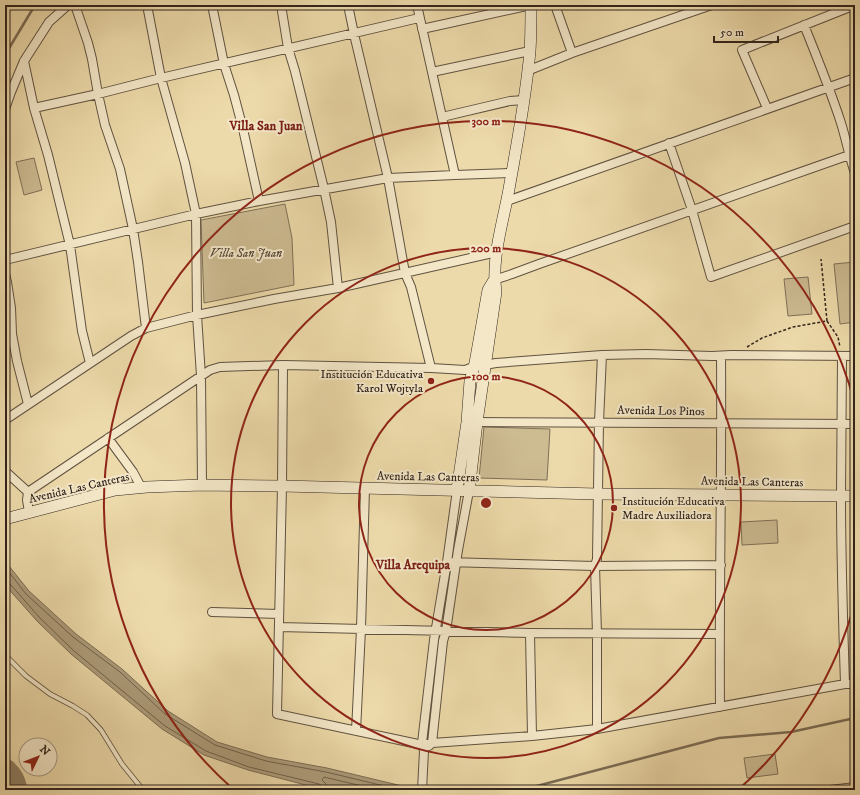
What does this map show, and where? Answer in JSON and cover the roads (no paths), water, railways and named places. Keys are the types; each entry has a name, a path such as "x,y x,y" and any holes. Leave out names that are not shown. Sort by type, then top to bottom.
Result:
{"street":[{"path":"5,109 24,61 49,22 68,5"},
{"path":"75,5 88,43 105,125 120,169 133,229 146,328"},
{"path":"147,5 161,78 185,163 196,214 197,315 201,376 202,486"},
{"path":"212,5 224,64 243,129 259,201"},
{"path":"281,5 288,48 295,71 331,222 338,288"},
{"path":"348,5 388,178 405,273 411,287 431,368"},
{"path":"417,5 455,175"},
{"path":"422,29 531,5 530,51 524,100 497,252 494,280 496,292 485,365 457,490 448,562 434,640 423,747 422,790"},
{"path":"555,5 572,53"},
{"path":"527,71 572,53 709,6 708,5"},
{"path":"767,108 742,50 855,5"},
{"path":"34,108 419,18"},
{"path":"804,25 829,87 852,154 855,173"},
{"path":"432,72 530,51"},
{"path":"24,61 34,108 48,155 70,245 82,331 90,363"},
{"path":"507,201 855,78"},
{"path":"442,117 510,101 524,100"},
{"path":"669,143 692,210 711,277 855,226"},
{"path":"432,743 443,642 469,491 472,422 470,381 488,290 494,280 852,154"},
{"path":"5,260 196,214 388,178 512,173"},
{"path":"5,420 131,336 146,328 197,315 274,299 338,288 497,252"},
{"path":"5,274 11,308 13,341 28,404"},
{"path":"597,729 596,566 602,355"},
{"path":"29,512 27,500 28,492 210,370 220,367 283,365 465,370 496,363 602,355 855,356"},
{"path":"720,707 719,634 721,565 721,356"},
{"path":"842,356 841,496 845,684"},
{"path":"283,365 280,614 277,714 418,744 423,747"},
{"name":"Avenida Los Pinos","path":"472,422 855,424"},
{"path":"108,438 133,472 141,487"},
{"path":"5,471 28,492"},
{"name":"Avenida Las Canteras","path":"5,519 115,490 141,487 282,486 598,494 855,496"},
{"path":"356,731 361,629 365,488"},
{"path":"448,562 596,566 721,565"},
{"path":"212,612 280,614"},
{"path":"279,627 530,633 719,634"},
{"path":"530,633 532,736"},
{"path":"423,747 432,743 532,736 597,729 845,684 855,684"},
{"path":"830,790 855,787"}],"lane":[{"path":"5,655 26,676 50,694 87,715 101,730 122,764 143,790"}],"water":[{"path":"5,561 29,591 76,634 122,669 168,711 217,742 267,757 327,768 419,790 325,790 248,770 204,755 162,729 71,654 37,621 5,585"}],"waterway":[{"path":"5,55 35,5"},
{"path":"504,790 533,787 719,738 791,732 855,718"}],"place":[{"name":"Institución Educativa Karol Wojtyla","path":"431,381"},
{"name":"Institución Educativa Madre Auxiliadora","path":"614,508"}],"district":[{"name":"Villa San Juan","path":"266,126"},
{"name":"Villa Arequipa","path":"413,565"}]}
